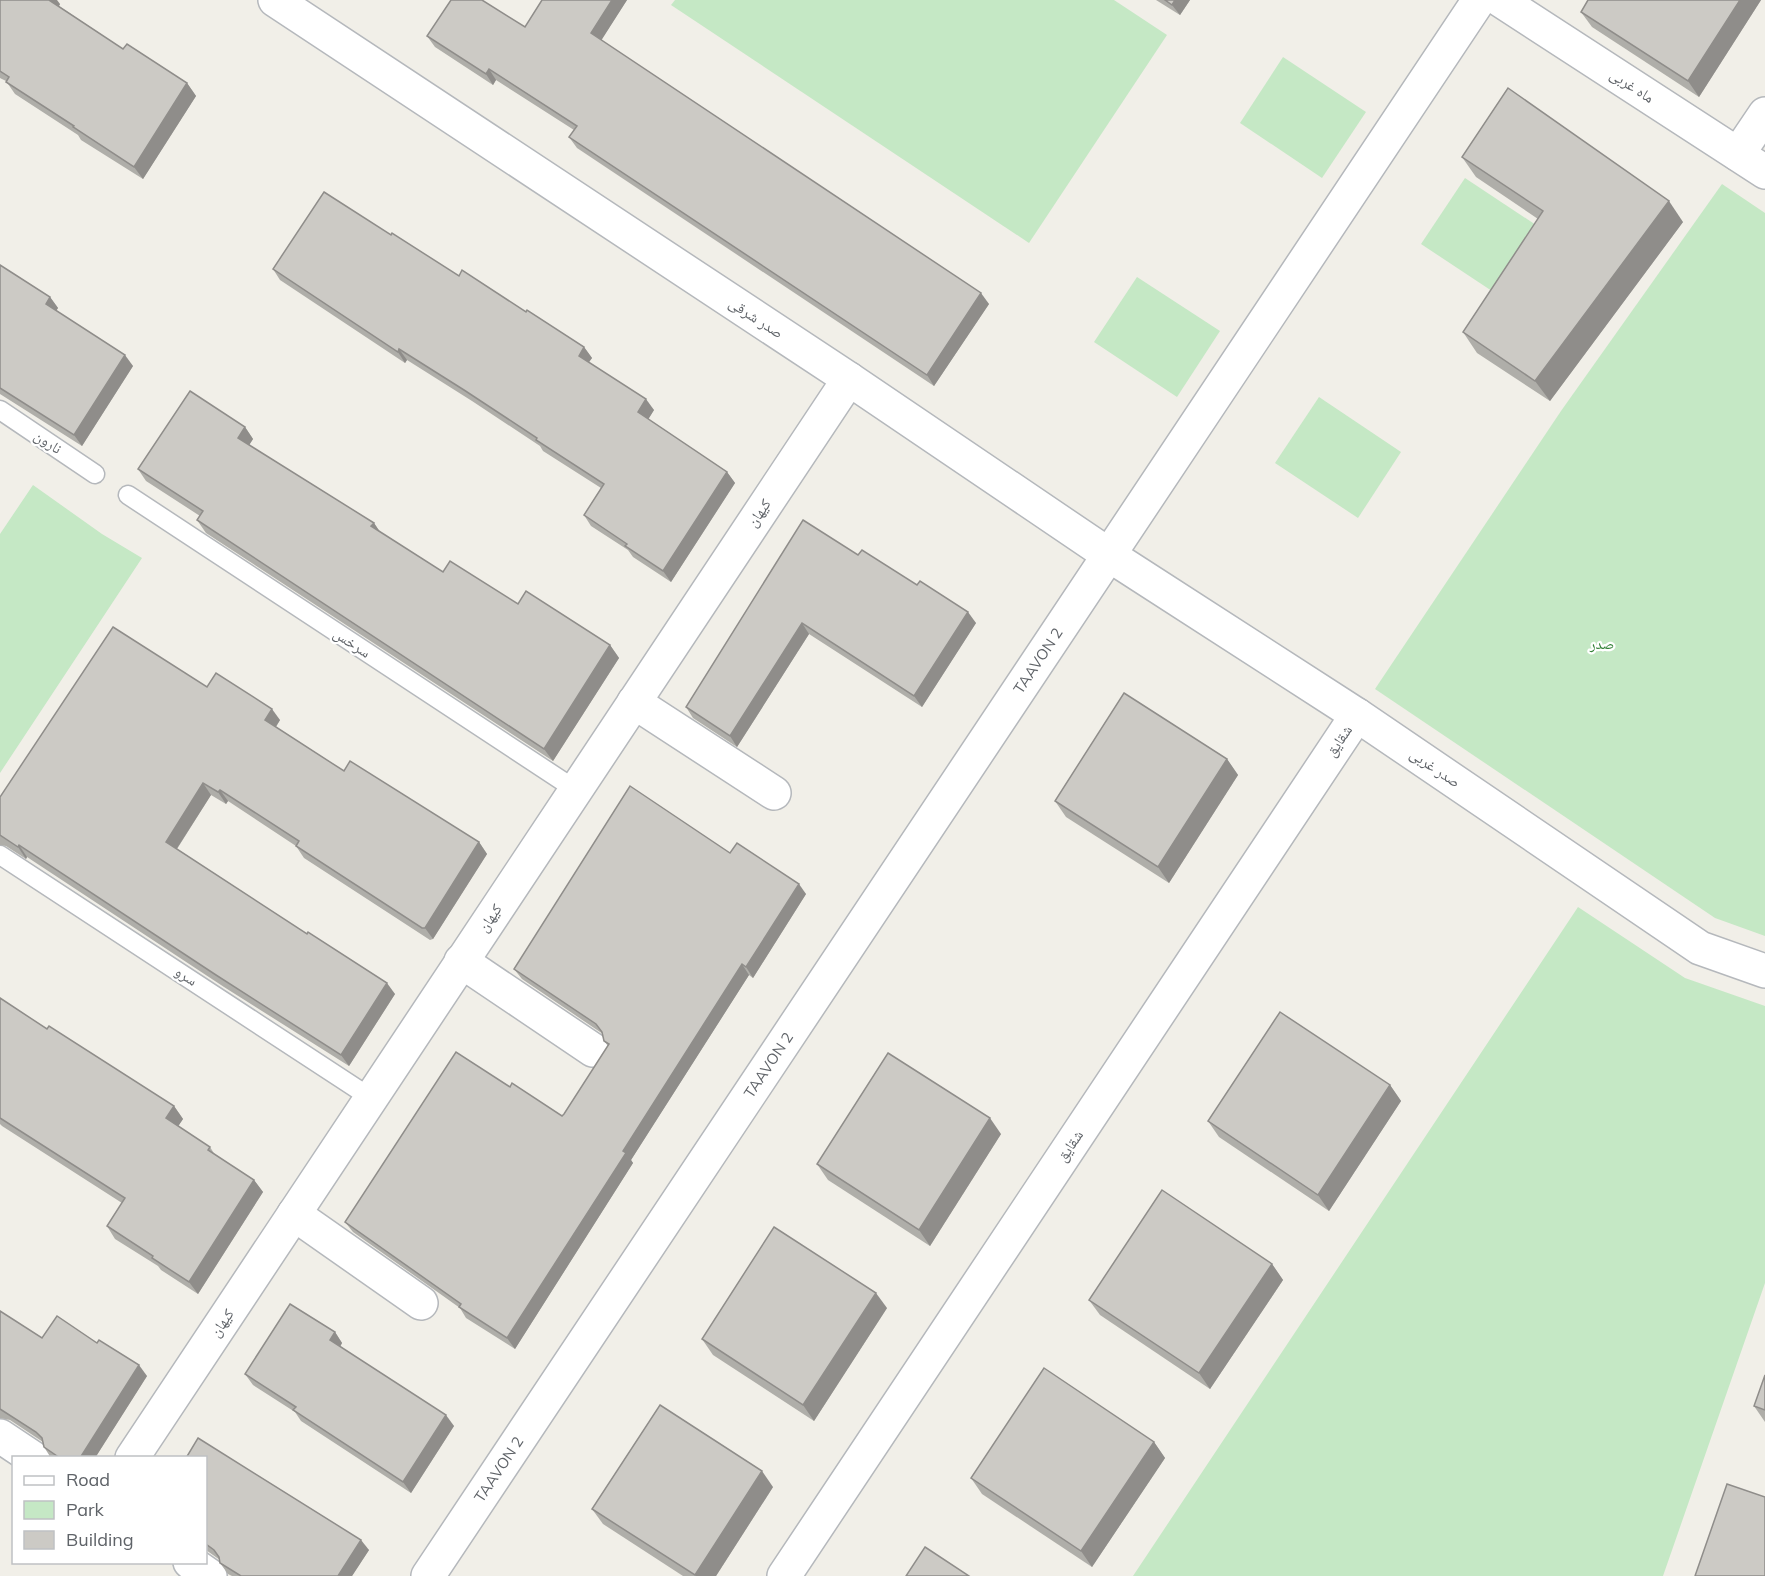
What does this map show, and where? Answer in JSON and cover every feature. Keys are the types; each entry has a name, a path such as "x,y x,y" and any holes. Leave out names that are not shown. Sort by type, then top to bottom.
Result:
{"street":[{"name":"صدر شرقی","path":"275,0 849,379 1109,555"},
{"name":"TAAVON 2","path":"428,1576 1479,0"},
{"name":"ماه غربی","path":"1500,0 1765,172"},
{"path":"1738,153 1765,114"},
{"name":"کیهان","path":"133,1456 849,379"},
{"name":"صدر غربی","path":"1109,555 1357,715 1701,948 1765,971"},
{"path":"634,702 774,793"},
{"name":"شقایق","path":"784,1576 1357,715"},
{"path":"461,961 593,1050"},
{"path":"294,1214 421,1303"},
{"path":"0,1436 30,1456"},
{"path":"192,1564 210,1576"}],"lane":[{"name":"نارون","path":"0,410 95,474"},
{"name":"سرخس","path":"128,495 576,790"},
{"name":"سرو","path":"0,855 371,1098"}],"green space":[{"path":"675,0 1114,0 1167,35 1029,243 671,5"},
{"path":"1283,57 1366,112 1322,178 1240,123"},
{"path":"1465,178 1548,233 1504,299 1421,244"},
{"name":"صدر","path":"1722,184 1765,213 1765,936 1715,918 1375,689 1561,411"},
{"path":"1137,277 1220,331 1177,397 1094,342"},
{"path":"1319,397 1401,452 1358,518 1275,463"},
{"path":"33,485 102,534 142,558 0,773 0,534"},
{"path":"1578,907 1685,978 1765,1006 1765,1283 1663,1576 1133,1576"}],"building":[{"path":"0,0 49,0 123,49 127,44 187,83 134,167 6,82 9,77 0,71"},
{"path":"451,0 482,0 525,27 542,0 612,0 591,33 981,293 927,375 569,137 577,126 489,69 486,74 427,36"},
{"path":"1165,0 1175,0 1172,5"},
{"path":"1588,0 1740,0 1688,81 1581,12"},
{"path":"1508,88 1669,201 1535,381 1463,332 1543,211 1462,157"},
{"path":"324,192 459,276 462,270 584,347 579,356 646,399 638,412 727,472 663,571 584,515 604,484 464,390 399,349 398,352 273,269"},
{"path":"0,265 50,297 46,304 125,355 74,435 0,388"},
{"path":"190,391 245,427 238,438 374,523 371,526 443,572 450,561 518,604 526,591 610,645 544,749 197,520 203,511 138,469"},
{"path":"803,520 858,555 862,550 917,585 920,581 968,612 914,696 802,623 730,736 686,707"},
{"path":"113,627 207,687 216,673 272,709 265,720 344,771 350,761 479,842 425,928 422,928 296,846 299,841 220,790 218,792 203,783 166,842 387,983 341,1055 19,845 18,847 0,835 0,797"},
{"path":"1124,693 1227,759 1158,867 1055,801"},
{"path":"630,786 730,853 737,843 799,884 746,967 742,964 623,1151 626,1153 507,1338 459,1307 461,1304 345,1222 456,1052 510,1087 512,1083 562,1116 564,1114 609,1044 604,1041 602,1032 596,1024 514,969"},
{"path":"0,998 47,1029 49,1026 174,1106 166,1118 210,1147 208,1150 254,1180 189,1282 107,1226 125,1198 0,1118"},
{"path":"1280,1012 1390,1085 1318,1195 1208,1121"},
{"path":"888,1053 990,1118 919,1230 817,1164"},
{"path":"1162,1190 1272,1264 1199,1373 1089,1300"},
{"path":"774,1227 876,1293 803,1405 702,1339"},
{"path":"290,1304 335,1332 330,1340 446,1415 403,1482 293,1410 296,1407 245,1374"},
{"path":"0,1311 42,1338 57,1316 97,1343 99,1340 139,1365 81,1456 57,1456 44,1447 42,1438 36,1432 0,1409"},
{"path":"1044,1368 1154,1442 1081,1551 971,1478"},
{"path":"1765,1375 1765,1410 1754,1406"},
{"path":"660,1405 762,1471 695,1575 592,1509"},
{"path":"198,1438 361,1540 338,1576 241,1576 220,1563 219,1557 207,1545 207,1456 187,1456"},
{"path":"1727,1484 1765,1497 1765,1576 1695,1576"},
{"path":"925,1547 969,1576 906,1576"}]}
